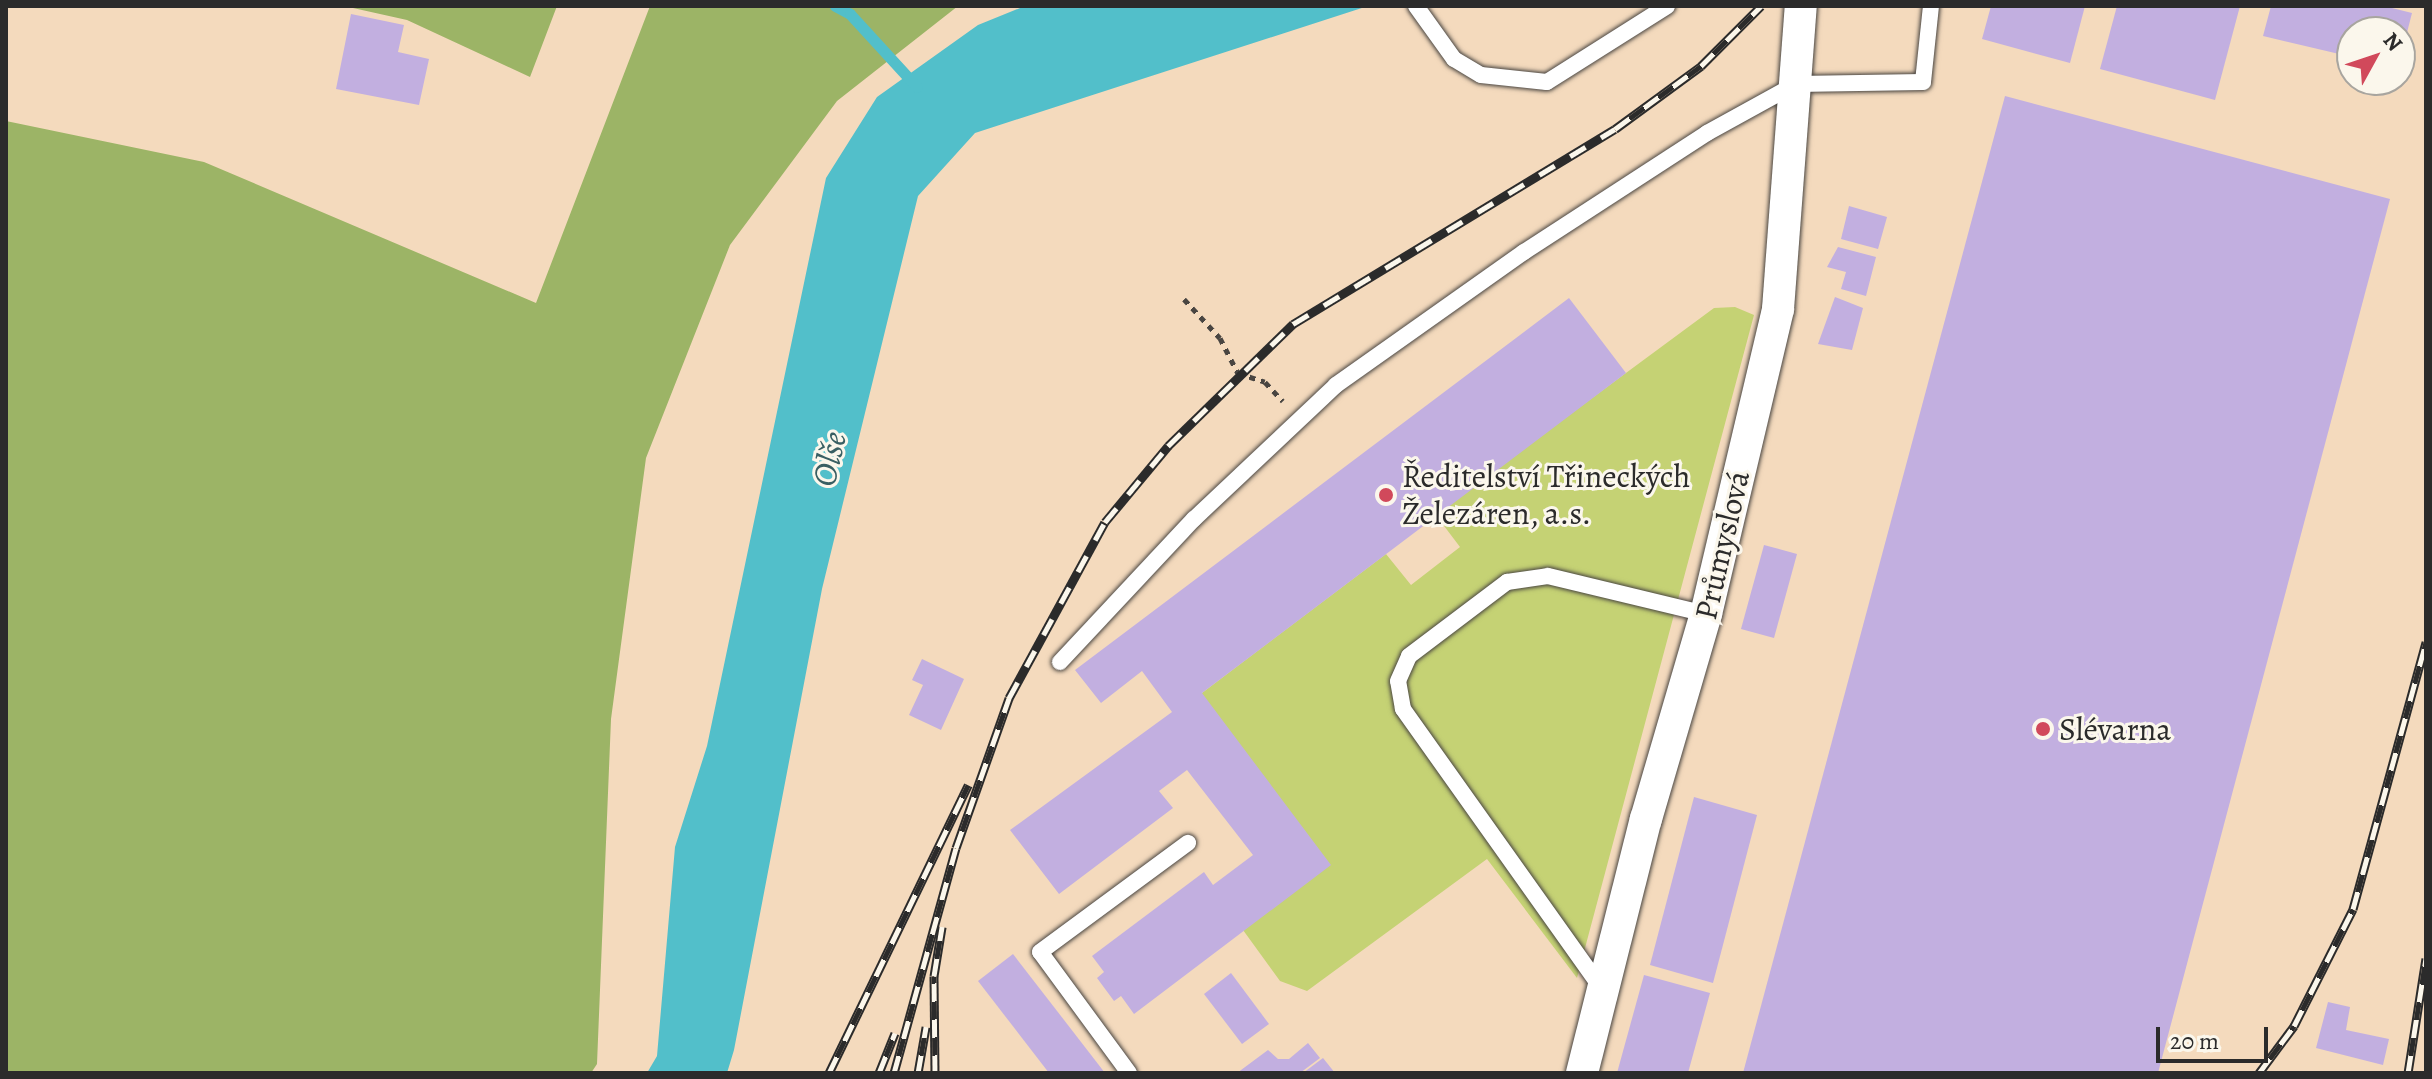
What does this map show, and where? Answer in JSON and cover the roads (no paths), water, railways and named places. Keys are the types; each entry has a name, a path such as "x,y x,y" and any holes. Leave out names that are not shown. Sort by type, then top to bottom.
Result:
{"street":[{"name":"Průmyslová","path":"1582,1073 1646,819 1706,614 1778,309 1801,6"}],"lane":[{"path":"1416,6 1432,34 1454,59 1481,75 1547,82 1667,6"},
{"path":"1060,662 1194,519 1336,385 1524,252 1707,133 1796,84 1923,82 1931,6"},
{"path":"1603,991 1403,709 1398,681 1409,656 1507,582 1548,576 1706,614"},
{"path":"1129,1073 1040,952 1188,843"}],"water":[{"name":"Olše","path":"1025,6 1368,6 975,133 918,196 822,589 734,1050 727,1073 647,1073 657,1056 675,847 707,746 826,178 877,97 978,25"}],"waterway":[{"path":"835,6 850,14 917,87"}],"railway":[{"path":"894,1073 956,848 1009,698 1105,522 1168,446 1293,324 1615,129 1701,66 1761,6"},
{"path":"2259,1073 2294,1026 2353,909 2426,642"},
{"path":"829,1073 968,785"},
{"path":"935,1073 934,976 942,927"},
{"path":"2408,1073 2426,958"},
{"path":"918,1073 926,1027"},
{"path":"879,1073 895,1033"}],"place":[{"name":"Ředitelství Třineckých Železáren, a.s.","path":"1386,495"},
{"name":"Slévarna","path":"2043,729"}]}
